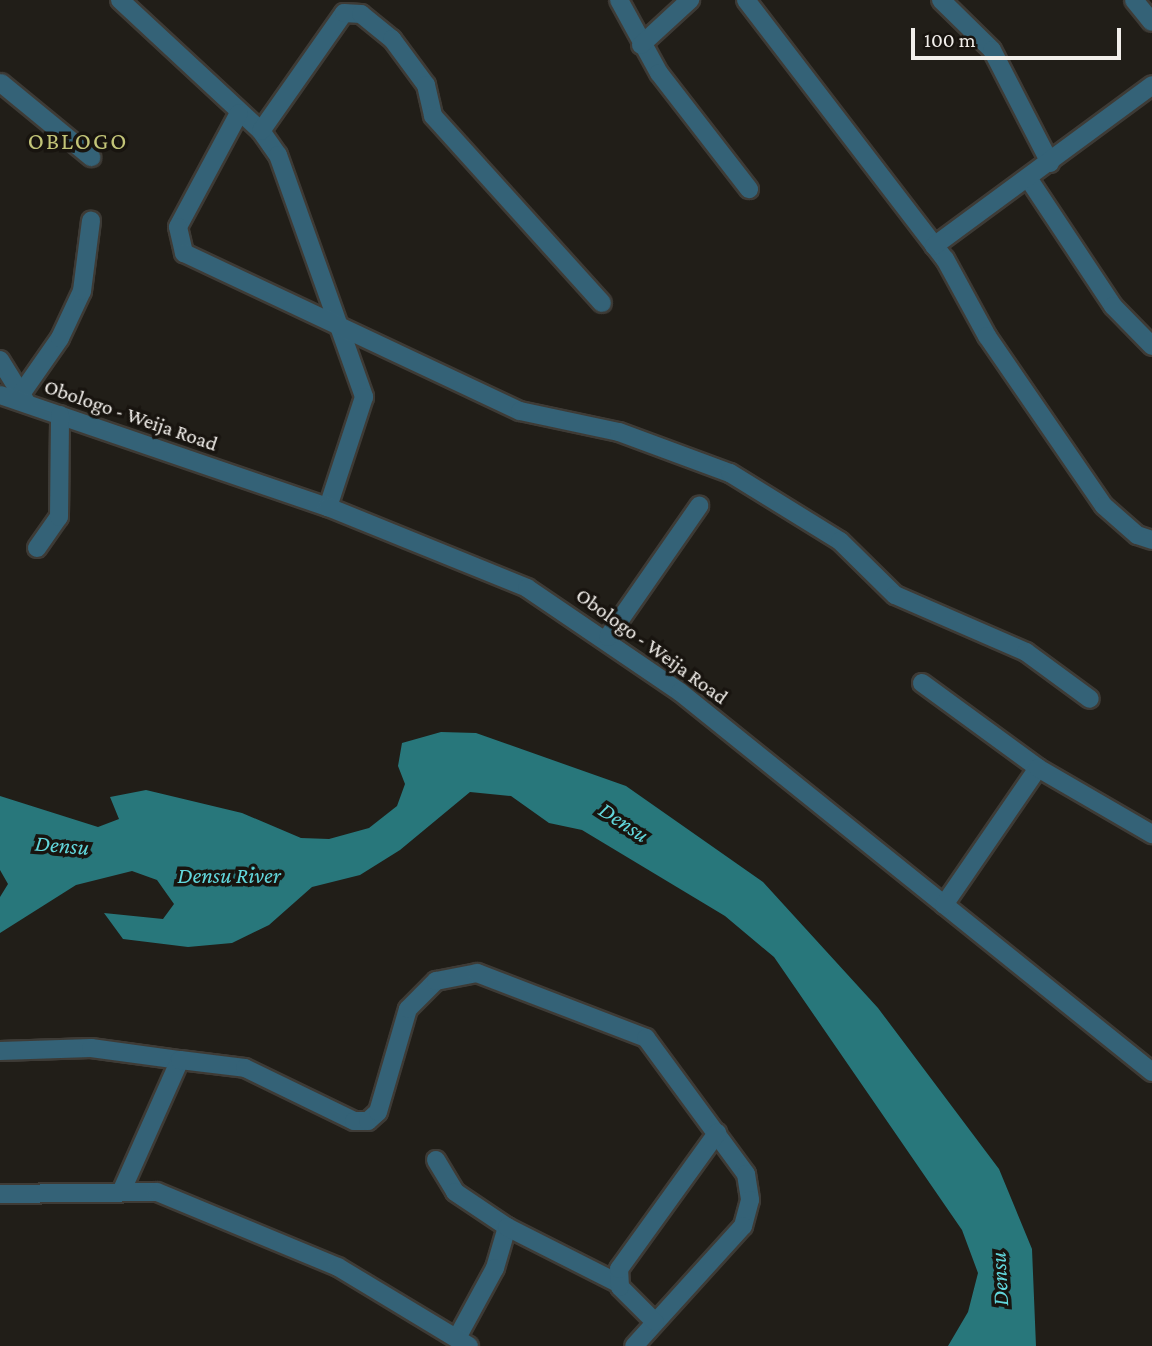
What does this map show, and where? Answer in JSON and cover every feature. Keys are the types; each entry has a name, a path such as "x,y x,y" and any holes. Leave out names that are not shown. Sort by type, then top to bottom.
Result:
{"street":[{"path":"120,0 261,131 278,155 311,236 336,329 364,405 328,507"},
{"path":"619,0 641,46 749,189"},
{"path":"641,46 690,0"},
{"path":"746,0 934,246 987,336 1104,506 1137,535 1152,540"},
{"path":"942,0 992,50 1051,163"},
{"path":"1134,0 1152,22"},
{"path":"261,131 344,13 361,14 393,39 426,85 433,116 602,303"},
{"path":"0,72 0,84 91,158"},
{"path":"934,246 1051,163 1152,85"},
{"path":"239,113 178,227 178,244 336,329 520,411 619,432 730,473 840,541 895,595 1026,653 1090,699"},
{"path":"1028,178 1113,306 1152,346"},
{"path":"0,360 24,399 60,338 82,291 90,221"},
{"name":"Obologo - Weija Road","path":"0,395 24,399 60,415 328,507 527,588 608,637 1152,1072"},
{"path":"37,548 59,517 60,415"},
{"path":"608,637 699,506"},
{"path":"922,683 1038,768 1152,834"},
{"path":"944,905 1038,768"},
{"path":"0,1051 91,1048 245,1068 355,1121 368,1121 378,1112 408,1009 436,981 477,973 646,1038 746,1174 749,1214 634,1346"},
{"path":"122,1190 180,1060"},
{"path":"618,1283 619,1269 717,1133"},
{"path":"436,1160 455,1192 508,1227 618,1283 654,1322"},
{"path":"0,1194 122,1190 157,1192 338,1267 463,1342 495,1268 508,1227"}],"water":[{"name":"Densu River","path":"441,732 476,733 626,786 763,882 878,1008 999,1169 1032,1249 1036,1346 948,1346 968,1312 978,1273 962,1230 774,957 725,916 582,830 549,823 511,796 470,792 400,850 360,875 312,887 269,925 232,943 188,947 123,939 104,913 163,919 174,904 157,880 132,871 76,885 0,933 0,897 8,884 0,870 0,796 98,827 119,819 110,797 146,790 242,813 301,838 329,839 369,828 397,806 405,784 398,766 402,743"}],"district":[{"name":"OBLOGO","path":"78,141"}],"water label":[{"name":"Densu","path":"624,822"},
{"name":"Densu","path":"62,845"},
{"name":"Densu","path":"999,1279"}]}
